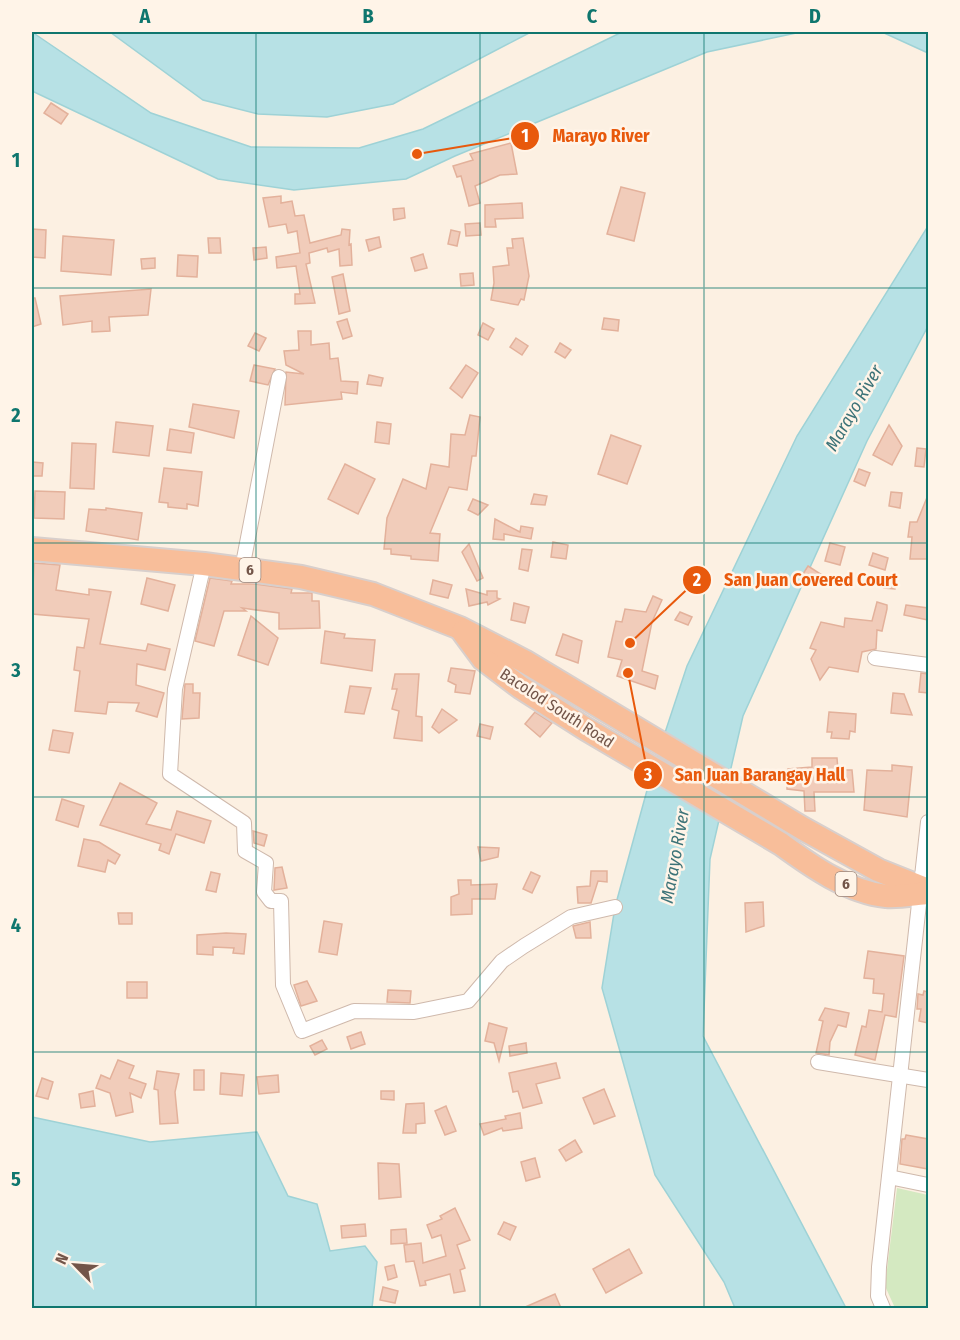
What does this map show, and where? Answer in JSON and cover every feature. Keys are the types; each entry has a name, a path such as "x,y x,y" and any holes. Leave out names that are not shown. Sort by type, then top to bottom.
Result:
{"highway":[{"name":"Bacolod South Road","path":"32,549 204,564 337,584 374,594 460,628 524,661 802,828 878,870 924,891"},
{"name":"Bacolod South Road","path":"460,628 483,659 520,687 586,729 782,844 804,862 850,886 886,896 924,891"}],"street":[{"path":"242,569 279,377"},
{"path":"204,564 175,689 171,774 244,823 245,851 266,863 264,892 271,901 281,901 283,985 303,1031 354,1011 414,1012 468,1001 502,961 524,946 571,917 615,907"},
{"path":"875,658 928,665"},
{"path":"884,1308 878,1296 879,1267 924,891 928,822"},
{"path":"818,1062 928,1080"},
{"path":"889,1177 928,1185"}],"green space":[{"path":"897,1188 928,1195 928,1308 895,1308 885,1286"}],"water":[{"path":"32,32 151,113 251,147 359,148 423,129 622,32 801,32 707,52 455,156 406,179 294,190 218,179 32,91"},
{"path":"110,32 531,32 393,104 327,117 258,114 203,100"},
{"path":"882,32 928,32 928,53"},
{"path":"928,226 928,326 867,441 743,716 710,859 703,1036 846,1308 735,1308 724,1282 655,1175 602,988 615,907 652,772 687,666 797,436"},
{"path":"32,1117 150,1142 257,1132 288,1196 317,1204 330,1251 365,1246 377,1262 372,1308 32,1308"}],"building":[{"path":"51,103 68,114 61,124 44,113"},
{"path":"511,143 517,174 500,175 475,186 480,203 469,206 461,176 457,177 453,166 473,160 470,154"},
{"path":"621,187 645,193 634,241 607,234"},
{"path":"281,196 281,203 292,201 295,216 304,215 310,243 341,235 342,229 350,230 349,245 351,244 352,265 340,266 339,249 328,252 327,248 309,253 310,263 306,264 315,303 295,304 295,294 300,294 296,266 277,268 276,257 300,253 297,231 288,233 286,224 269,227 263,198"},
{"path":"522,203 523,218 495,219 496,227 485,227 485,205"},
{"path":"404,208 405,218 394,220 393,209"},
{"path":"480,223 481,235 466,236 465,224"},
{"path":"32,229 46,230 45,258 32,257"},
{"path":"451,230 460,232 457,246 448,244"},
{"path":"63,236 114,240 111,275 61,271"},
{"path":"379,237 381,247 369,251 366,240"},
{"path":"208,238 220,238 221,253 209,253"},
{"path":"523,238 529,276 524,300 521,299 518,305 491,300 494,283 493,267 509,265 507,248 513,248 512,239"},
{"path":"266,247 267,258 254,260 253,248"},
{"path":"423,254 427,268 415,271 411,258"},
{"path":"178,255 198,256 197,277 177,276"},
{"path":"155,258 155,268 142,269 141,259"},
{"path":"473,273 474,285 461,286 460,274"},
{"path":"343,274 350,311 339,314 332,277"},
{"path":"151,289 148,315 109,317 110,331 92,332 92,321 63,325 60,296"},
{"path":"32,298 35,298 41,324 32,327"},
{"path":"604,318 619,320 618,331 602,329"},
{"path":"347,319 352,336 343,339 337,322"},
{"path":"483,323 494,329 488,340 478,335"},
{"path":"298,331 311,331 311,345 329,343 330,359 338,358 341,381 358,382 357,394 341,392 342,399 285,405 286,372 304,374 286,365 284,351 299,350"},
{"path":"255,333 266,338 259,351 248,346"},
{"path":"516,338 528,346 522,355 510,347"},
{"path":"560,343 571,350 565,358 555,352"},
{"path":"254,365 275,369 268,385 250,381"},
{"path":"466,365 478,373 462,398 450,388"},
{"path":"369,375 383,378 381,386 367,384"},
{"path":"193,404 239,411 234,438 189,427"},
{"path":"470,415 480,417 476,456 472,456 467,490 449,487 430,533 440,534 438,561 411,559 411,556 391,554 391,549 384,549 387,518 403,479 426,489 431,464 449,467 451,434 465,435"},
{"path":"116,422 153,426 149,456 113,452"},
{"path":"377,422 391,424 389,444 375,442"},
{"path":"889,425 902,446 892,465 873,455"},
{"path":"170,429 194,433 191,453 167,450"},
{"path":"611,435 641,446 627,484 598,474"},
{"path":"72,443 96,444 94,489 70,488"},
{"path":"917,448 926,449 924,467 915,466"},
{"path":"32,462 43,463 42,476 32,476"},
{"path":"345,464 375,479 358,514 328,499"},
{"path":"164,468 202,472 198,506 187,504 187,509 168,507 168,503 159,502"},
{"path":"859,469 870,473 865,486 854,481"},
{"path":"35,491 65,492 64,519 34,518"},
{"path":"891,492 902,493 900,508 889,506"},
{"path":"534,494 547,496 545,505 531,504"},
{"path":"928,495 928,559 910,559 912,537 908,537 910,522 917,522"},
{"path":"473,499 488,505 478,515 468,510"},
{"path":"106,508 142,513 138,540 86,531 89,509 106,510"},
{"path":"495,519 520,532 521,526 533,528 531,539 504,534 504,540 493,539"},
{"path":"553,542 568,545 566,559 551,557"},
{"path":"830,543 845,547 840,565 825,561"},
{"path":"469,544 483,578 477,581 462,552"},
{"path":"522,549 532,550 528,571 519,569"},
{"path":"873,553 888,558 885,570 869,565"},
{"path":"34,563 60,565 56,590 89,595 89,589 111,592 100,644 146,651 148,644 170,649 165,670 137,664 136,685 164,693 157,717 136,711 139,703 108,702 106,714 75,711 80,671 74,670 77,647 84,648 89,619 32,614"},
{"path":"808,566 822,575 814,586 801,577"},
{"path":"897,576 895,589 884,588 885,578"},
{"path":"147,578 175,585 168,611 141,604"},
{"path":"210,578 232,581 231,584 255,584 292,589 291,593 312,593 312,601 319,601 320,628 279,629 279,613 242,608 246,611 224,611 214,646 195,641"},
{"path":"433,580 452,585 448,598 430,594"},
{"path":"466,589 487,595 487,591 497,591 497,598 500,599 488,605 487,602 469,606"},
{"path":"653,596 662,600 652,622 642,671 658,676 655,689 617,676 622,660 608,657 616,621 622,622 625,609 646,612"},
{"path":"877,602 887,605 887,609 882,631 877,630 876,649 862,652 858,672 829,667 820,680 811,659 816,650 810,648 821,622 844,627 845,618 872,621"},
{"path":"514,603 529,607 525,623 511,620"},
{"path":"906,605 928,608 928,620 904,615"},
{"path":"680,612 692,617 688,625 675,620"},
{"path":"251,616 278,638 268,665 238,655"},
{"path":"325,631 345,634 344,638 375,640 372,671 321,663"},
{"path":"563,634 582,641 578,663 556,655"},
{"path":"451,668 475,671 470,694 455,692 456,685 448,681"},
{"path":"921,673 928,674 928,693 919,692"},
{"path":"395,674 419,674 416,716 422,717 422,741 394,738 399,711 392,709 397,689 392,689"},
{"path":"185,684 193,684 193,693 200,693 199,718 182,719"},
{"path":"350,686 371,688 364,714 345,712"},
{"path":"893,693 904,694 912,715 891,713"},
{"path":"442,709 457,720 439,733 432,727"},
{"path":"535,712 552,723 540,737 525,724"},
{"path":"829,712 856,714 855,732 850,731 849,739 831,738 832,732 827,732"},
{"path":"480,724 493,727 490,739 477,736"},
{"path":"53,730 73,733 69,753 49,750"},
{"path":"812,758 837,758 838,770 852,770 854,792 814,792 815,811 805,811 804,791 787,789 788,769 812,767"},
{"path":"892,765 912,767 907,817 864,810 867,770 892,771"},
{"path":"120,783 157,803 146,824 171,830 177,811 211,821 204,843 176,834 169,854 159,850 161,844 100,825"},
{"path":"62,799 84,806 78,827 56,820"},
{"path":"253,831 267,835 264,846 254,843"},
{"path":"84,839 99,842 120,855 115,864 108,860 105,872 78,866"},
{"path":"478,847 499,848 498,857 481,861"},
{"path":"282,867 287,888 274,890 275,868"},
{"path":"591,871 607,871 607,882 598,881 591,903 578,903 577,887 590,886"},
{"path":"211,872 220,874 216,892 206,890"},
{"path":"531,872 540,876 532,893 523,889"},
{"path":"458,880 471,880 471,885 497,884 495,899 472,899 472,914 451,915 451,897 459,894"},
{"path":"763,902 764,926 746,932 745,903"},
{"path":"118,913 132,913 132,924 119,924"},
{"path":"324,921 342,924 337,955 319,952"},
{"path":"590,922 591,938 576,938 573,926"},
{"path":"246,934 244,954 233,953 234,948 213,947 213,955 197,954 197,935"},
{"path":"868,951 904,956 896,1017 885,1015 875,1060 855,1055 862,1026 866,1027 869,1010 882,1012 884,994 873,993 874,979 864,978"},
{"path":"307,981 317,1001 301,1006 294,985"},
{"path":"127,982 147,982 147,998 127,998"},
{"path":"388,990 411,991 410,1003 387,1002"},
{"path":"924,991 928,992 928,1023 919,1021 921,1009 917,1009 918,994 923,995"},
{"path":"825,1008 849,1013 846,1027 838,1025 830,1042 829,1055 816,1053 823,1021 819,1020"},
{"path":"489,1023 507,1028 499,1061 494,1043 485,1041"},
{"path":"361,1032 365,1044 351,1049 347,1037"},
{"path":"322,1040 327,1049 315,1055 310,1046"},
{"path":"526,1043 527,1053 510,1056 509,1046"},
{"path":"118,1060 134,1066 129,1078 146,1084 141,1098 130,1093 133,1112 116,1116 110,1093 96,1088 101,1075 110,1079"},
{"path":"556,1063 560,1078 536,1084 542,1103 523,1108 518,1091 513,1092 509,1073"},
{"path":"194,1070 204,1070 204,1090 194,1090"},
{"path":"157,1071 179,1074 175,1092 178,1123 160,1124 158,1090 154,1089"},
{"path":"221,1073 244,1075 242,1096 220,1094"},
{"path":"278,1075 279,1092 259,1094 257,1077"},
{"path":"42,1078 53,1082 48,1099 36,1096"},
{"path":"604,1089 615,1116 594,1124 583,1098"},
{"path":"93,1091 95,1106 81,1108 79,1094"},
{"path":"381,1091 394,1091 394,1100 381,1099"},
{"path":"424,1103 425,1123 416,1124 416,1133 403,1133 406,1104"},
{"path":"446,1106 456,1131 445,1135 435,1111"},
{"path":"520,1113 522,1128 503,1131 502,1128 484,1135 480,1124 506,1119 505,1116"},
{"path":"906,1135 928,1139 928,1169 900,1164 902,1139 905,1139"},
{"path":"575,1140 582,1152 566,1161 559,1150"},
{"path":"535,1158 540,1177 526,1181 521,1162"},
{"path":"378,1163 399,1164 401,1197 379,1199"},
{"path":"455,1208 470,1240 457,1245 465,1268 460,1270 465,1291 454,1293 450,1274 425,1281 426,1285 420,1286 414,1261 406,1262 404,1245 421,1243 423,1263 446,1256 441,1235 432,1238 427,1225 442,1219 440,1216"},
{"path":"504,1222 516,1227 510,1240 498,1234"},
{"path":"365,1224 366,1236 342,1238 341,1226"},
{"path":"406,1229 407,1243 391,1244 391,1230"},
{"path":"629,1249 642,1273 606,1293 593,1269"},
{"path":"394,1265 397,1277 388,1280 385,1267"},
{"path":"383,1287 398,1291 395,1303 380,1300"},
{"path":"555,1294 561,1308 523,1308"}],"place":[{"name":"Marayo River","path":"417,154"},
{"name":"San Juan Covered Court","path":"630,643"},
{"name":"San Juan Barangay Hall","path":"628,673"}]}
